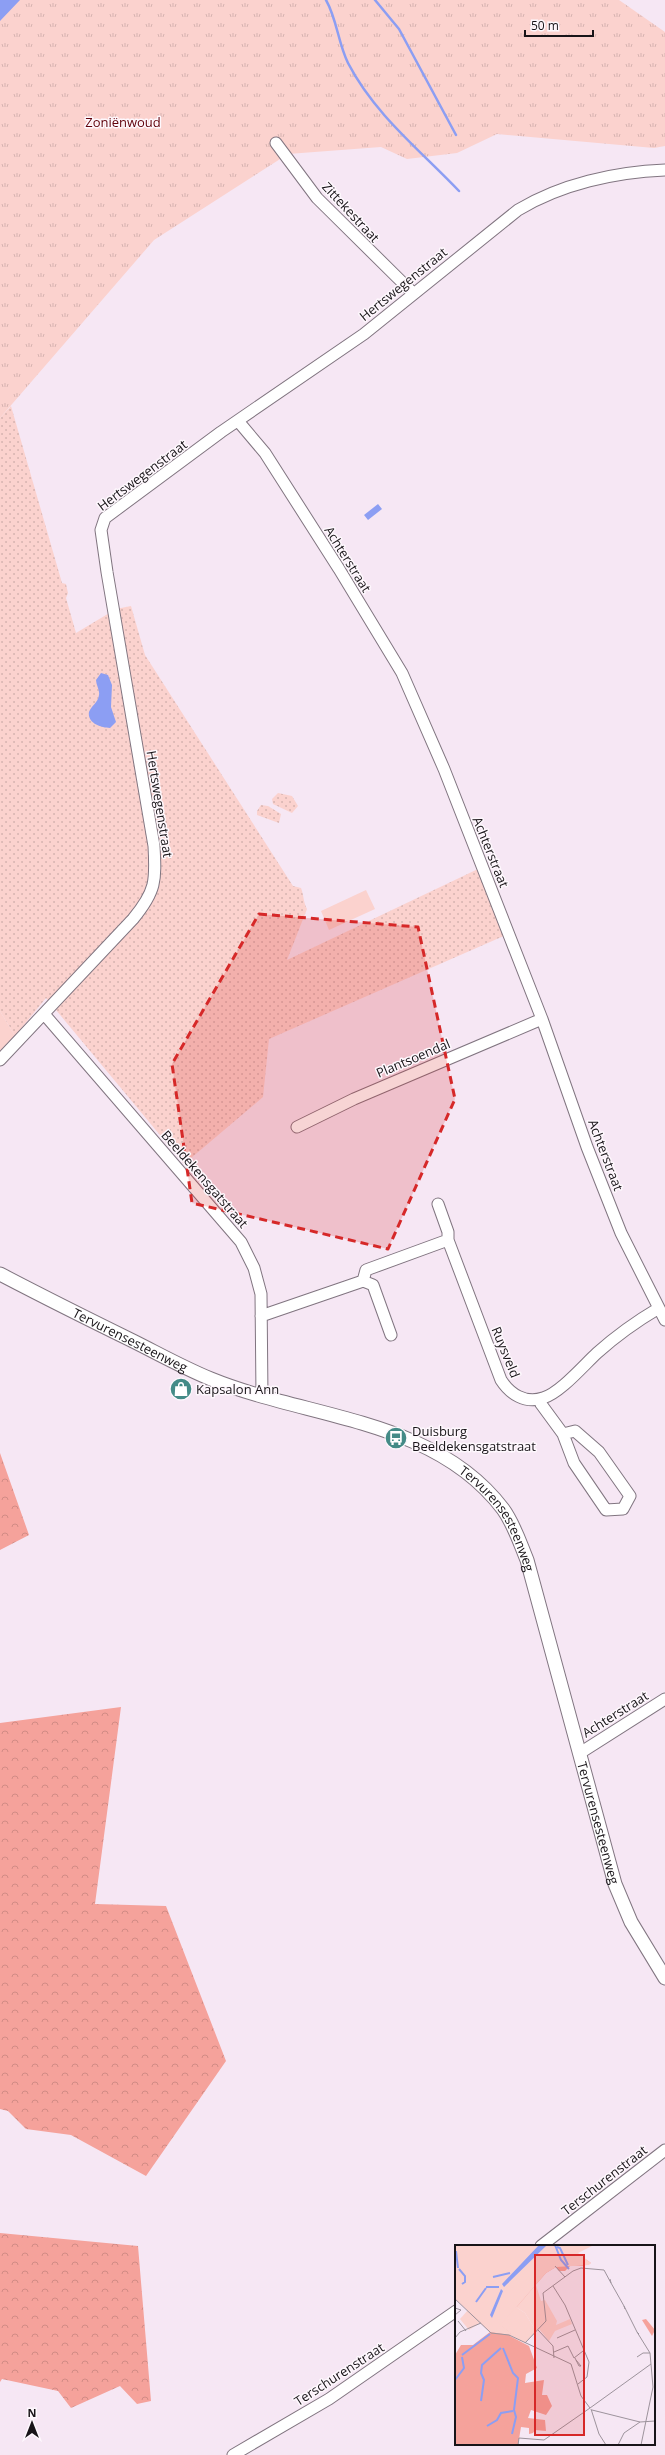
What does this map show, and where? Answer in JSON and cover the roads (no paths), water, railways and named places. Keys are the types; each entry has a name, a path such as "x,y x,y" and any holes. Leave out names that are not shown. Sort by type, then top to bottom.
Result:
{"street":[{"name":"Zittekestraat","path":"276,144 317,198 413,293"},
{"name":"Hertswegenstraat","path":"0,1060 149,900 155,873 154,846 107,572 102,523 104,518 238,420 364,334 413,293 518,210 540,197 566,188 616,176 665,170"},
{"name":"Achterstraat","path":"238,420 265,453 339,569 402,673 444,770 542,1019 621,1233 665,1320"},
{"name":"Beeldekensgatstraat","path":"44,1014 241,1242 254,1268 260,1294 262,1396"},
{"name":"Plantsoendal","path":"298,1127 354,1099 542,1019"},
{"name":"Ruysveld","path":"438,1204 448,1232 448,1240 501,1380 514,1394 528,1399 539,1399"},
{"path":"363,1281 366,1270 448,1240"},
{"name":"Tervurensesteenweg","path":"0,1274 189,1369 230,1386 262,1396 346,1417 393,1433 450,1462 486,1489 504,1511 526,1560 580,1753 614,1884 631,1922 665,1978"},
{"path":"261,1316 363,1281 373,1285 391,1335"},
{"path":"563,1434 575,1431 599,1452 630,1496 623,1509 606,1510 574,1463 563,1434 539,1399 554,1391 633,1323 659,1308"},
{"name":"Achterstraat","path":"580,1753 665,1699"},
{"name":"Terschurenstraat","path":"542,2245 665,2150"},
{"name":"Terschurenstraat","path":"233,2455 329,2400 455,2312"}],"water":[{"path":"0,0 20,0 0,21"},
{"path":"378,504 382,509 368,520 364,515"},
{"path":"101,673 108,675 112,685 111,707 116,722 110,728 95,724 89,716 89,712 99,695 96,680"}],"waterway":[{"path":"326,0 333,15 348,63 359,82 385,116 459,191"},
{"path":"375,0 399,29 456,135"}],"place":[{"name":"Kapsalon Ann","path":"181,1389"},
{"name":"Duisburg Beeldekensgatstraat","path":"396,1438"}],"park label":[{"name":"Zoniënwoud","path":"123,122"}]}
